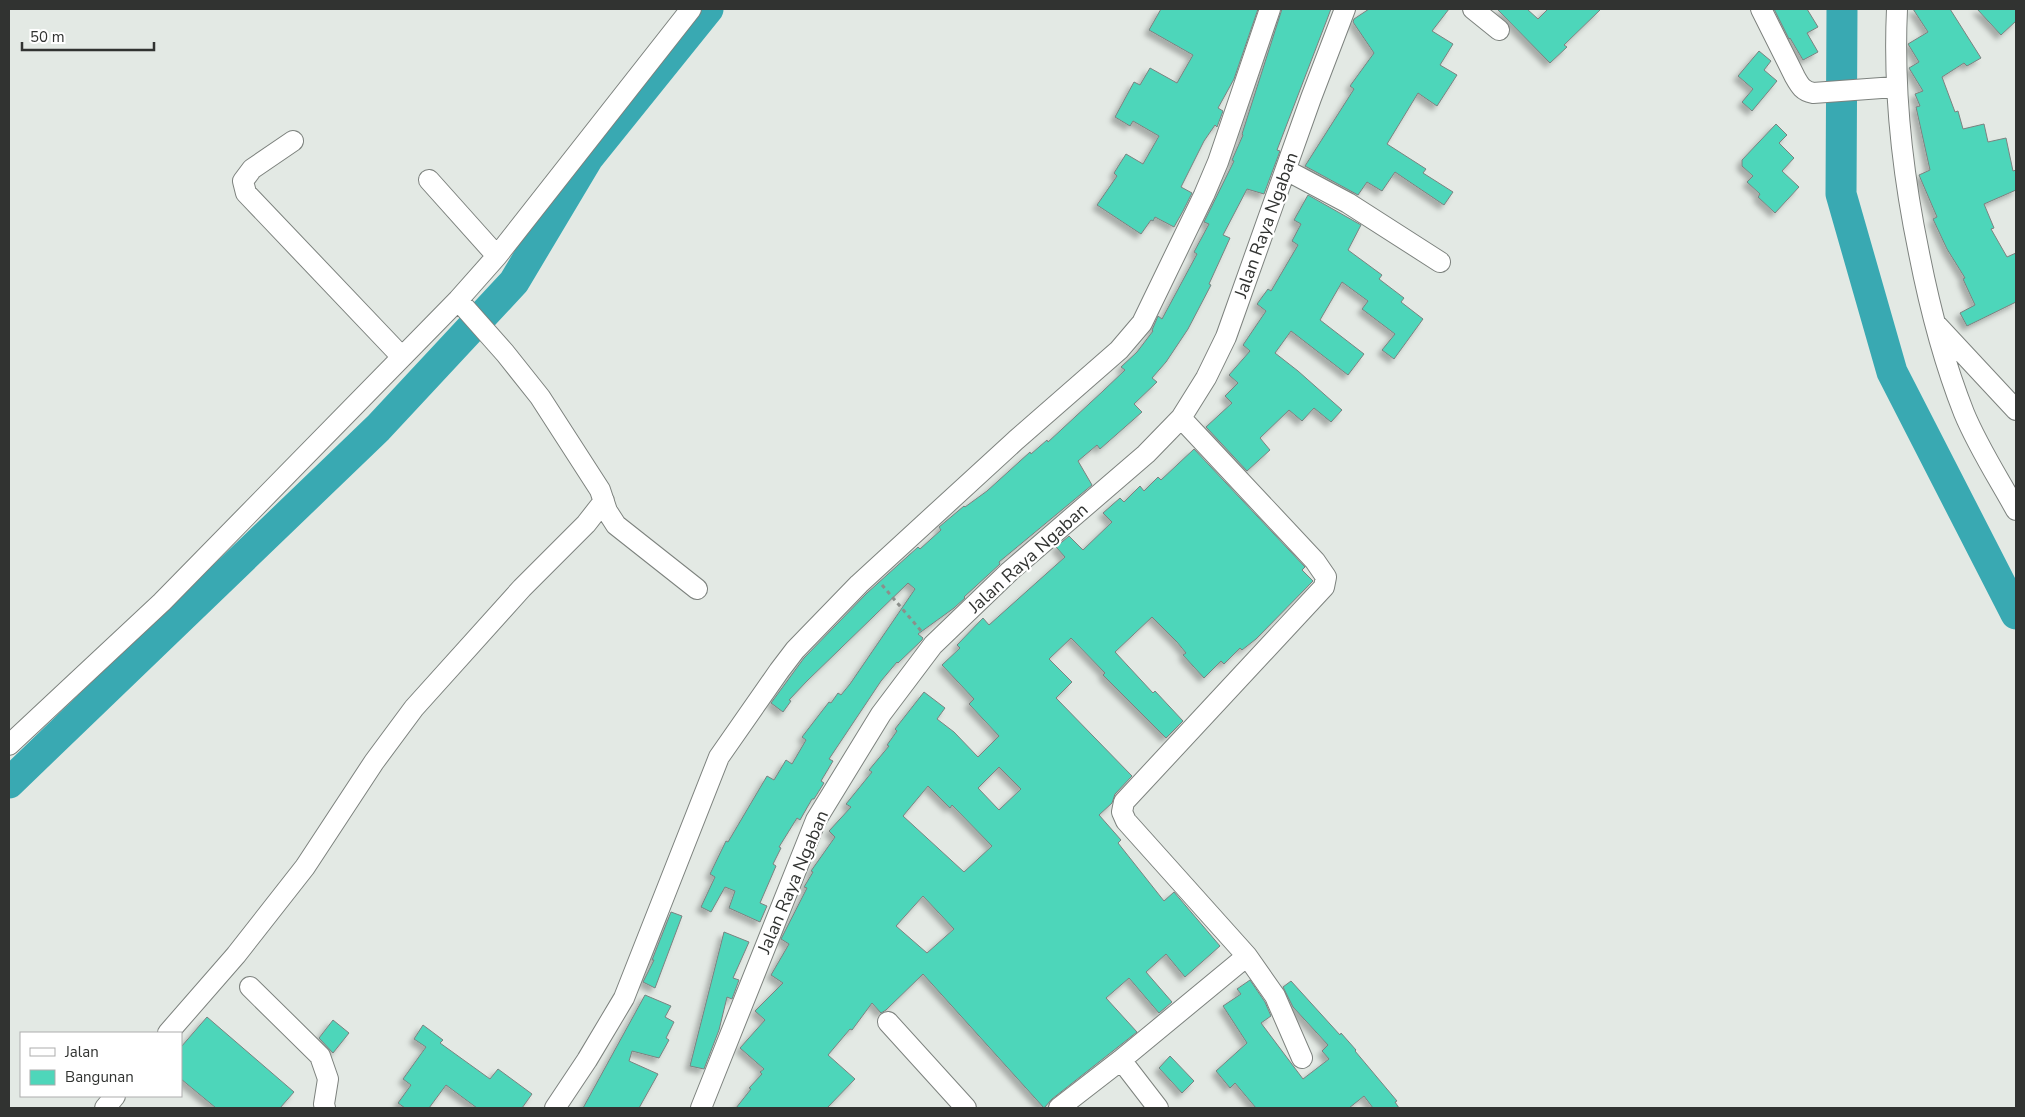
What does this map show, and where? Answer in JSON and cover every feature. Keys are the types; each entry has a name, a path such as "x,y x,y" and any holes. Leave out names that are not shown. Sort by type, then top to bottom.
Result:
{"street":[{"path":"9,744 162,602 458,300 497,256 691,9"},
{"path":"555,1108 587,1060 624,998 719,757 779,671 796,650 859,584 1016,440 1119,350 1142,322 1218,162 1270,9"},
{"name":"Jalan Raya Ngaban","path":"701,1108 816,820 886,707 933,646 972,607 1010,571 1146,454 1181,418 1206,378 1226,338 1345,9"},
{"path":"1474,9 1499,30"},
{"path":"1760,9 1800,87 1814,93 1895,88"},
{"path":"1897,9 1895,88 1907,197 1932,320 1965,416 2016,510"},
{"path":"293,141 252,169 243,181 246,193 402,357"},
{"path":"1286,170 1348,203 1440,262"},
{"path":"429,180 497,256"},
{"path":"458,300 505,353 540,398 600,490 611,518 616,525 697,589"},
{"path":"1932,320 2016,410"},
{"path":"1181,418 1315,561 1326,577 1324,587 1124,802 1122,812 1126,821 1246,956 1276,996 1302,1058"},
{"path":"169,1032 236,955 305,868 374,762 414,708 522,588 586,524 604,501"},
{"path":"1059,1108 1121,1060 1246,956"},
{"path":"250,987 320,1056 328,1080 325,1108"},
{"path":"888,1022 966,1108"},
{"path":"1121,1060 1158,1108"},
{"path":"105,1108 114,1097"}],"path":[{"path":"885,588 916,625"}],"building":[{"path":"1161,9 1258,9 1234,79 1218,108 1223,111 1217,127 1215,125 1204,141 1181,187 1192,193 1183,211 1174,227 1155,217 1141,234 1097,205 1117,176 1114,173 1126,154 1143,164 1159,136 1133,121 1130,126 1115,117 1134,82 1140,85 1150,68 1177,83 1193,55 1149,30"},
{"path":"1282,9 1331,9 1277,150 1280,151 1264,194 1247,189 1223,235 1230,238 1209,284 1211,285 1188,329 1166,362 1152,378 1157,382 1134,404 1142,412 1100,449 1097,445 1078,461 1092,485 999,562 1000,564 954,608 918,634 923,638 922,640 897,662 881,681 829,759 833,761 821,781 824,783 800,820 797,818 779,847 781,848 773,864 776,866 760,903 767,906 760,922 729,908 735,891 725,887 711,912 701,907 715,877 710,874 726,841 728,842 767,776 774,780 786,760 792,764 806,740 802,737 829,702 831,703 838,693 841,695 850,684 915,589 908,583 807,681 789,700 791,701 783,712 771,703 804,658 867,593 918,547 920,549 941,530 939,527 964,506 987,491 1030,452 1031,454 1047,440 1048,442 1103,391 1125,370 1121,367 1137,352 1153,331 1158,316 1162,319 1197,254 1194,252 1209,224 1204,222 1234,161 1232,160 1243,135"},
{"path":"1369,9 1449,9 1432,31 1453,44 1440,65 1457,75 1437,106 1418,93 1387,144 1426,169 1423,173 1453,192 1444,205 1395,172 1382,191 1367,182 1358,195 1305,166 1354,89 1350,86 1374,53 1353,22 1354,19"},
{"path":"1497,9 1527,9 1538,19 1548,9 1601,9 1564,45 1567,47 1550,63"},
{"path":"1774,9 1807,9 1818,27 1807,33 1818,52 1803,60 1789,39"},
{"path":"1913,9 1950,9 1981,58 1967,66 1964,63 1942,77 1955,112 1958,111 1963,129 1984,124 1988,142 2006,138 2013,171 2016,170 2016,190 1984,204 1994,228 1991,229 2007,257 2016,253 2016,302 1967,326 1960,313 1975,305 1963,279 1965,278 1947,249 1933,219 1937,217 1919,175 1930,170 1916,107 1920,106 1915,94 1923,91 1909,68 1919,62 1908,44 1928,32"},
{"path":"1977,9 2016,9 2016,21 2001,35"},
{"path":"1759,51 1771,61 1764,70 1777,81 1752,111 1742,102 1753,89 1738,76"},
{"path":"1776,124 1787,135 1779,143 1794,158 1782,171 1799,187 1775,213 1758,197 1760,194 1747,182 1753,176 1742,166 1742,160"},
{"path":"1308,195 1361,225 1348,250 1382,275 1379,279 1404,298 1401,302 1423,319 1394,359 1382,350 1395,334 1362,309 1368,301 1342,282 1320,320 1364,354 1348,375 1291,331 1275,353 1342,410 1331,422 1314,408 1302,421 1289,410 1260,438 1270,450 1247,471 1206,427 1232,403 1225,396 1238,383 1229,375 1250,351 1243,345 1266,311 1257,304 1268,289 1271,291 1298,245 1292,241 1301,224 1294,220"},
{"path":"1194,449 1305,567 1302,570 1313,581 1256,639 1242,650 1240,648 1224,664 1221,661 1204,678 1183,655 1186,653 1177,642 1152,617 1115,652 1153,693 1155,691 1183,721 1166,738 1103,675 1105,673 1071,638 1049,659 1072,682 1056,698 1132,776 1115,794 1112,803 1099,815 1121,840 1118,843 1164,901 1174,892 1220,946 1185,977 1166,954 1146,972 1172,1002 1159,1013 1129,978 1106,998 1137,1032 1052,1099 1044,1108 923,974 881,1013 872,1003 852,1030 850,1029 828,1055 855,1079 827,1108 736,1108 764,1069 740,1048 765,1020 755,1011 783,983 771,975 789,944 781,939 807,888 804,887 813,872 811,871 835,837 829,831 851,807 846,804 872,772 869,770 889,746 887,745 897,731 895,729 924,692 945,708 937,719 954,732 978,757 999,736 969,704 974,699 942,665 960,648 957,645 983,618 989,625 1065,557 1056,547 1069,536 1083,550 1112,522 1103,513 1120,498 1124,502 1140,486 1144,491 1158,477 1161,480","holes":["999,767 1021,789 999,810 978,788","928,786 950,808 952,805 992,846 964,872 903,816","923,896 954,929 927,953 896,926"]},
{"path":"671,912 682,916 655,988 643,982 654,960 652,960"},
{"path":"724,932 749,942 733,978 739,980 732,999 727,997 719,1030 704,1069 690,1066"},
{"path":"1250,980 1265,1002 1271,1016 1261,1023 1303,1079 1329,1059 1322,1051 1328,1045 1293,1007 1283,987 1291,981 1356,1050 1397,1101 1395,1102 1399,1108 1373,1108 1364,1096 1349,1108 1256,1108 1235,1083 1230,1088 1216,1071 1247,1043 1223,1006 1241,994 1237,989"},
{"path":"645,995 671,1006 665,1017 674,1022 666,1038 669,1040 659,1058 632,1051 629,1061 658,1074 639,1108 583,1108"},
{"path":"207,1017 294,1092 280,1108 216,1108 182,1080 182,1046"},
{"path":"333,1020 349,1033 333,1053 319,1038"},
{"path":"423,1025 443,1040 440,1043 490,1079 498,1069 532,1094 522,1108 477,1108 446,1085 429,1108 405,1108 398,1103 411,1085 403,1079 426,1047 414,1039"},
{"path":"1170,1056 1194,1081 1182,1093 1159,1068"}],"waterway":[{"path":"9,783 378,428 514,282 588,158 708,9"},
{"path":"1842,9 1841,194 1892,372 2016,614"}]}
